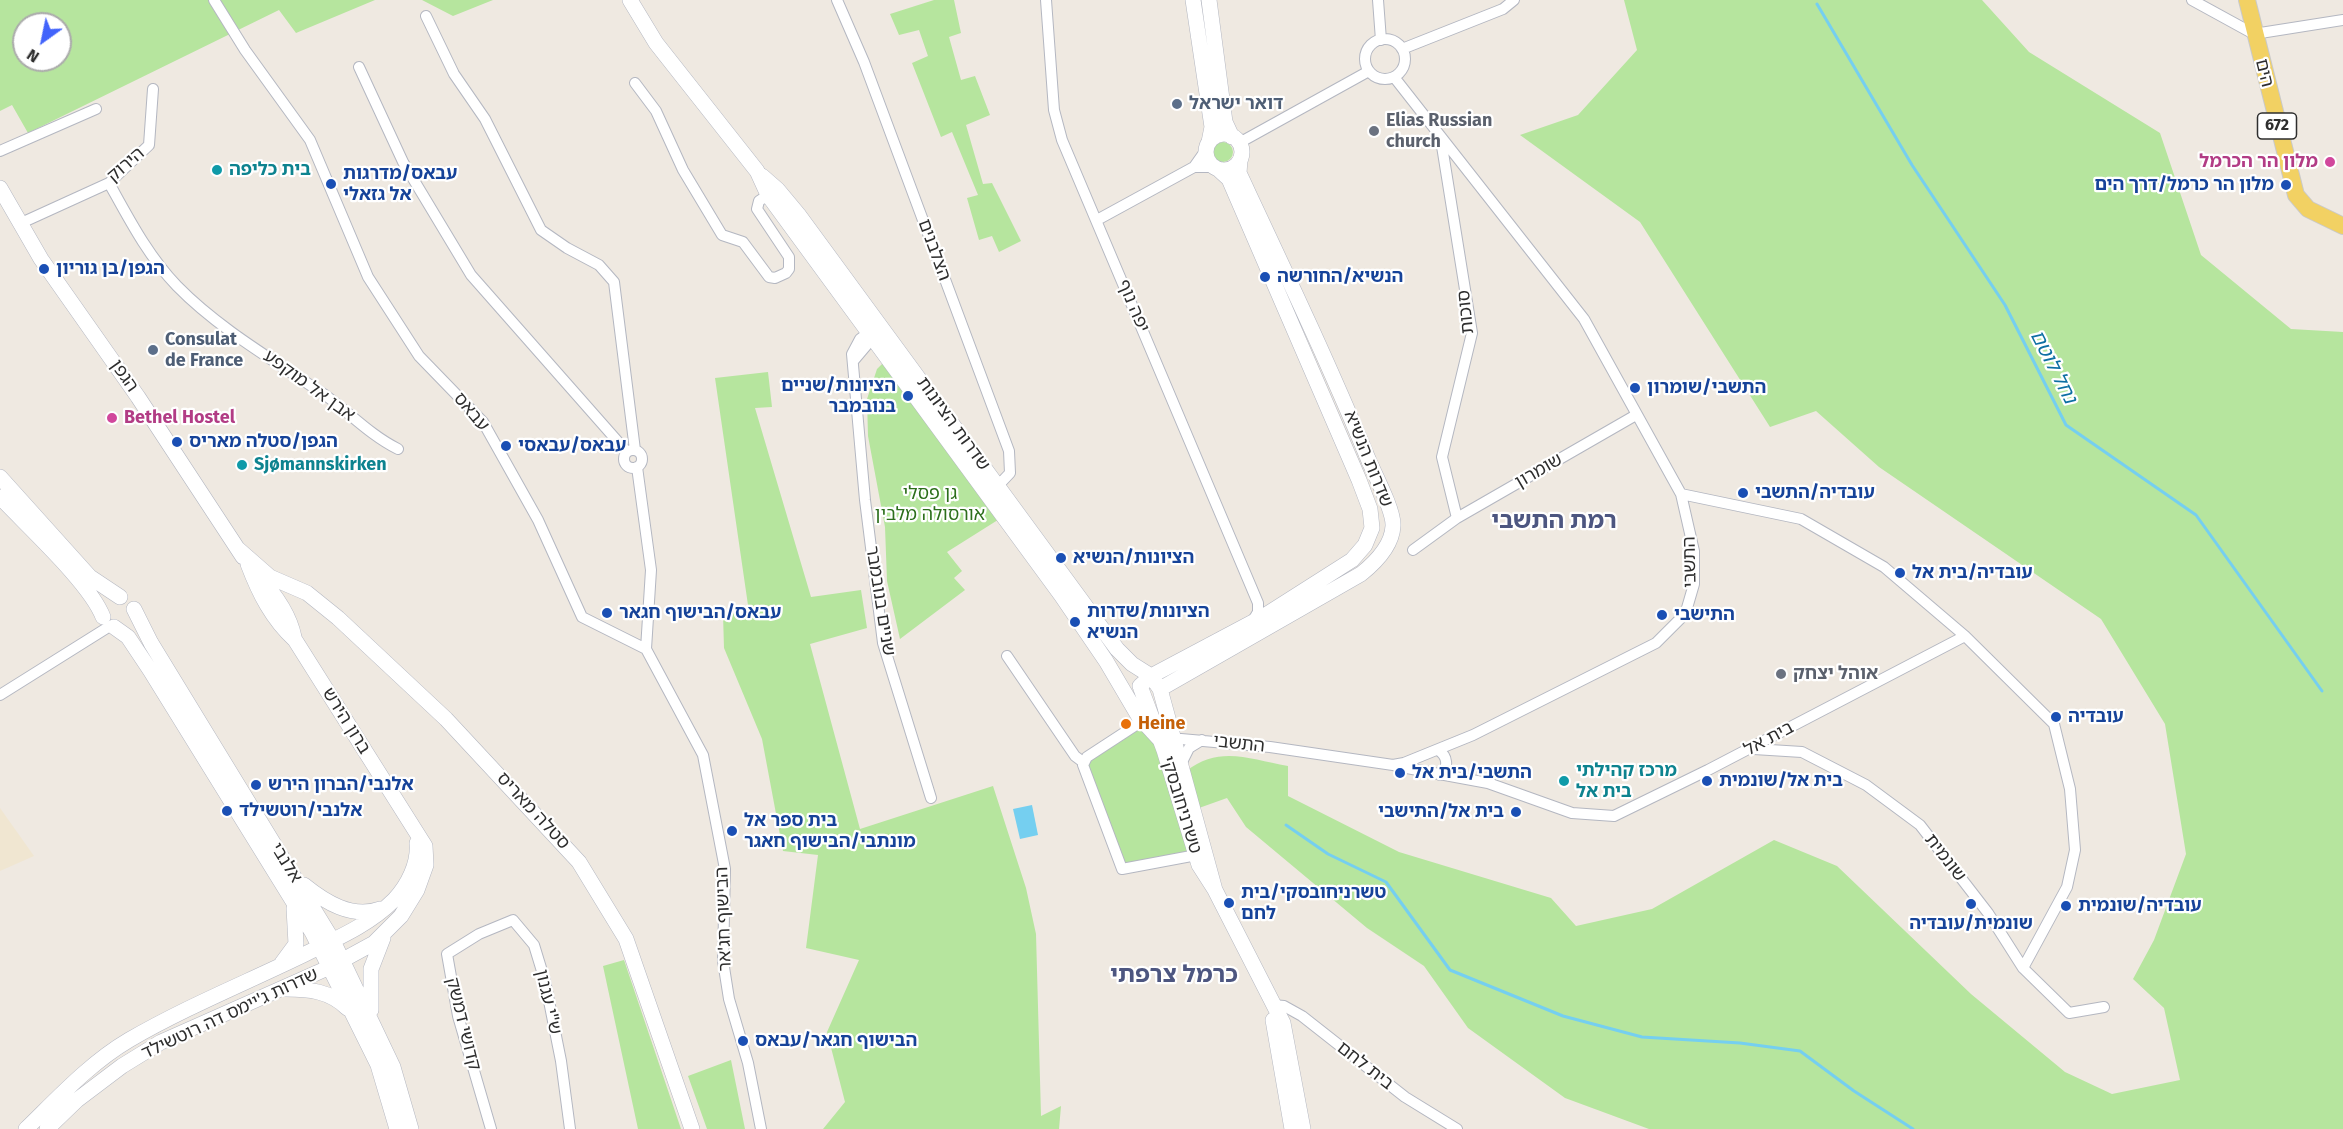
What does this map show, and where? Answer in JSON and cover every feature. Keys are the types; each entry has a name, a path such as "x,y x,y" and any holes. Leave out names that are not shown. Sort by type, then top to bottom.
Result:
{"main road":[{"name":"הים","path":"2247,0 2296,195 2308,209 2343,226"}],"street":[{"name":"עבאס","path":"214,0 245,50 310,140 375,287 419,356 483,422 538,520 582,617 646,649"},
{"name":"שדרות הציונות","path":"630,0 656,44 757,171 785,198 874,332"},
{"name":"הצלבנים","path":"837,0 864,62 1009,451 1010,473 993,491"},
{"name":"יפה נוף","path":"1046,0 1054,110 1067,156 1097,220 1258,603"},
{"path":"1194,0 1212,127 1208,160 1216,168"},
{"path":"1194,167 1231,169 1240,160 1242,152 1225,122 1209,0"},
{"path":"1378,0 1381,40"},
{"path":"1402,49 1503,9 1514,0"},
{"path":"2192,0 2254,34 2343,20"},
{"path":"426,16 453,74 485,119 541,230 567,248 599,265 614,282 631,451"},
{"path":"1393,41 1402,49 1403,68 1394,77 1378,78 1369,72 1366,66 1366,52 1375,42 1393,41"},
{"path":"359,67 403,162 471,274 631,451 640,453 642,459 637,467 651,570 646,649"},
{"path":"1097,220 1194,167 1218,135 1235,140 1369,72"},
{"name":"התשבי","path":"1168,740 1202,740 1270,747 1393,765 1433,752 1473,735 1646,648 1669,632 1688,608 1694,584 1694,551 1681,494 1584,319 1394,77"},
{"path":"635,83 656,111 682,170 722,235 743,242 765,273 773,279 786,273 790,263 789,257 757,208 759,201 768,195"},
{"name":"הירוק","path":"19,224 109,183 149,145 153,89"},
{"path":"0,151 96,109"},
{"name":"סוכות","path":"1441,139 1472,333 1442,457 1457,518"},
{"name":"שדרות הנשיא","path":"1160,689 1361,574 1385,549 1393,522 1343,398 1239,173 1240,160"},
{"name":"שדרות הנשיא","path":"1146,681 1274,609 1359,553 1369,537 1372,519 1329,406 1229,179 1216,168"},
{"name":"שדרות הציונות","path":"757,171 768,195 993,491 1117,649 1146,681"},
{"name":"אבן אל מוקפע","path":"109,183 143,244 177,286 220,323 328,397 378,439 398,448"},
{"name":"הגפן","path":"0,188 41,259 138,397 270,599"},
{"name":"שניים בנובמבר","path":"874,332 858,352 852,364 865,501 883,643 930,798"},
{"name":"שומרון","path":"1413,550 1457,518 1636,415"},
{"name":"אלנבי","path":"0,477 4,490 85,588 109,623 128,637 291,884"},
{"name":"אלנבי","path":"4,490 90,577 129,601 336,964 374,1022 393,1067 411,1129"},
{"name":"שדרות הציונות","path":"993,491 1106,661"},
{"path":"1681,494 1801,519 1884,567 1965,636 2054,724 2070,789 2075,850 2067,887 2024,968"},
{"name":"סטלה מאריס","path":"238,549 277,581 303,592 338,618 446,719 579,862 626,939 692,1129"},
{"path":"270,599 303,592"},
{"path":"290,620 291,604 297,595 303,592"},
{"path":"109,623 106,603 120,597"},
{"name":"ברון הירש","path":"270,599 290,620 295,640"},
{"name":"ברון הירש","path":"270,599 280,625 295,640 425,846 424,871 411,900 384,936 336,964"},
{"path":"1258,603 1266,609 1274,609"},
{"path":"1252,622 1258,612 1258,603"},
{"path":"109,623 121,628 130,624 134,609"},
{"path":"0,695 109,623"},
{"name":"בית אל","path":"1393,765 1508,788 1572,813 1604,817 1623,813 1965,636"},
{"name":"הבישוף חג'אר","path":"646,649 703,755 724,869 723,961 729,999 748,1063 761,1129"},
{"path":"1007,656 1075,756 1083,762 1122,869 1201,853"},
{"path":"1106,661 1126,679 1146,681 1168,740"},
{"name":"טשרניחובסקי","path":"1106,661 1139,717 1168,740 1180,766 1201,853"},
{"path":"1169,717 1173,697 1186,674"},
{"name":"טשרניחובסקי","path":"1146,681 1160,689 1169,717 1168,740 1201,853 1215,890 1283,1023 1303,1129"},
{"path":"1083,762 1087,757 1136,725 1139,717"},
{"name":"התשבי","path":"1180,766 1189,748 1202,740"},
{"name":"שונמית","path":"1748,750 1767,748 1802,752 1866,784 1920,825 1988,913 2024,968 2069,1013 2104,1006"},
{"path":"1426,773 1425,763 1433,752 1444,755 1445,770 1440,775"},
{"path":"326,944 386,907 400,893 411,874 418,850 415,833"},
{"path":"278,966 291,954 296,944 296,919 291,884 342,908 370,913 386,907"},
{"name":"ש\"י עגנון","path":"479,934 513,920 534,945 545,981 561,1061 570,1129"},
{"name":"קדושי דמשק","path":"479,934 447,954 458,1016 490,1129"},
{"path":"374,1022 369,998 370,977 384,936"},
{"name":"שדרות ג'יימס דה רוטשילד","path":"26,1129 83,1075 126,1042 187,1008 326,944"},
{"name":"אלנבי","path":"336,964 353,1014 378,1065 397,1129"},
{"name":"שדרות ג'יימס דה רוטשילד","path":"47,1129 76,1100 122,1066 161,1042 336,964"},
{"path":"280,989 307,989 328,994 353,1014"},
{"name":"טשרניחובסקי","path":"1273,1005 1274,1025 1292,1129"},
{"name":"בית לחם","path":"1273,1005 1284,1006 1302,1016 1405,1097 1457,1129"}],"shaded area":[{"path":"0,808 34,856 0,871"}],"green space":[{"path":"0,0 375,0 296,33 279,10 28,133 12,105 0,111"},
{"path":"422,0 493,0 453,16"},
{"path":"934,0 954,0 961,33 949,37 961,80 975,76 990,115 966,125 983,184 992,183 1021,241 999,252 992,236 979,240 967,198 978,195 952,132 941,137 912,63 928,56 919,30 899,35 890,14"},
{"path":"1624,0 1982,0 2029,52 2160,133 2201,255 2291,329 2343,332 2343,1129 1649,1129 1565,1098 1468,1028 1424,966 1367,928 1246,827 1227,798 1199,808 1186,771 1199,763 1211,758 1235,756 1288,766 1288,796 1399,852 1551,898 1576,926 1652,909 1774,840 1837,866 1971,994 2065,1072 2112,1094 2180,1080 2164,1008 2133,979 2154,940 2186,854 2165,724 2101,619 1879,467 1816,411 1770,427 1640,222 1520,135 1578,115 1637,50"},
{"path":"1223,142 1230,145 1233,152 1230,159 1223,162 1216,159 1213,152 1216,145"},
{"name":"גן פסלי אורסולה מלבין","path":"884,362 1001,518 947,552 962,571 954,578 965,590 900,639 887,581 885,527 868,436 867,399 877,369"},
{"path":"768,372 772,407 755,408 811,597 861,590 867,628 810,644 860,829 993,786 1026,888 1036,934 1041,1116 1061,1106 1059,1129 823,1129 845,1102 827,1032 859,960 806,948 818,855 783,851 762,739 724,648 723,614 749,612 715,378"},
{"path":"1142,727 1155,742 1189,855 1125,864 1087,762"},
{"path":"624,960 681,1129 638,1129 603,966"},
{"path":"731,1060 745,1129 707,1129 688,1076"}],"water":[{"path":"1032,805 1038,835 1020,839 1013,809"}],"waterway":[{"name":"נחל לוטם","path":"1817,4 1912,165 2005,305 2066,425 2196,515 2322,691"},
{"path":"1286,825 1328,854 1386,882 1450,970 1563,1016 1642,1037 1740,1043 1800,1051 1854,1091 1913,1129"}],"place":[{"name":"דואר ישראל","path":"1177,104"},
{"name":"Elias Russian church","path":"1374,131"},
{"name":"מלון הר הכרמל","path":"2330,162"},
{"name":"בית כליפה","path":"217,170"},
{"name":"עבאס/מדרגות אל גזאלי","path":"331,184"},
{"name":"מלון הר כרמל/דרך הים","path":"2286,185"},
{"name":"הגפן/בן גוריון","path":"44,269"},
{"name":"הנשיא/החורשה","path":"1265,277"},
{"name":"Consulat de France","path":"153,350"},
{"name":"התשבי/שומרון","path":"1635,388"},
{"name":"הציונות/שניים בנובמבר","path":"908,396"},
{"name":"Bethel Hostel","path":"112,418"},
{"name":"הגפן/סטלה מאריס","path":"177,442"},
{"name":"עבאס/עבאסי","path":"506,446"},
{"name":"Sjømannskirken","path":"242,465"},
{"name":"עובדיה/התשבי","path":"1743,493"},
{"name":"הציונות/הנשיא","path":"1061,558"},
{"name":"עובדיה/בית אל","path":"1900,573"},
{"name":"עבאס/הבישוף חגאר","path":"607,613"},
{"name":"התישבי","path":"1662,615"},
{"name":"הציונות/שדרות הנשיא","path":"1075,622"},
{"name":"אוהל יצחק","path":"1781,674"},
{"name":"עובדיה","path":"2056,717"},
{"name":"Heine","path":"1126,724"},
{"name":"התשבי/בית אל","path":"1400,773"},
{"name":"מרכז קהילתי בית אל","path":"1564,781"},
{"name":"בית אל/שונמית","path":"1707,781"},
{"name":"אלנבי/הברון הירש","path":"256,785"},
{"name":"אלנבי/רוטשילד","path":"227,811"},
{"name":"בית אל/התישבי","path":"1516,812"},
{"name":"בית ספר אל מונתבי/הבישוף חאגר","path":"732,831"},
{"name":"טשרניחובסקי/בית לחם","path":"1229,903"},
{"name":"שונמית/עובדיה","path":"1971,904"},
{"name":"עובדיה/שונמית","path":"2066,906"},
{"name":"הבישוף חגאר/עבאס","path":"743,1041"}],"district":[{"name":"רמת התשבי","path":"1554,521"},
{"name":"כרמל צרפתי","path":"1174,975"}]}
